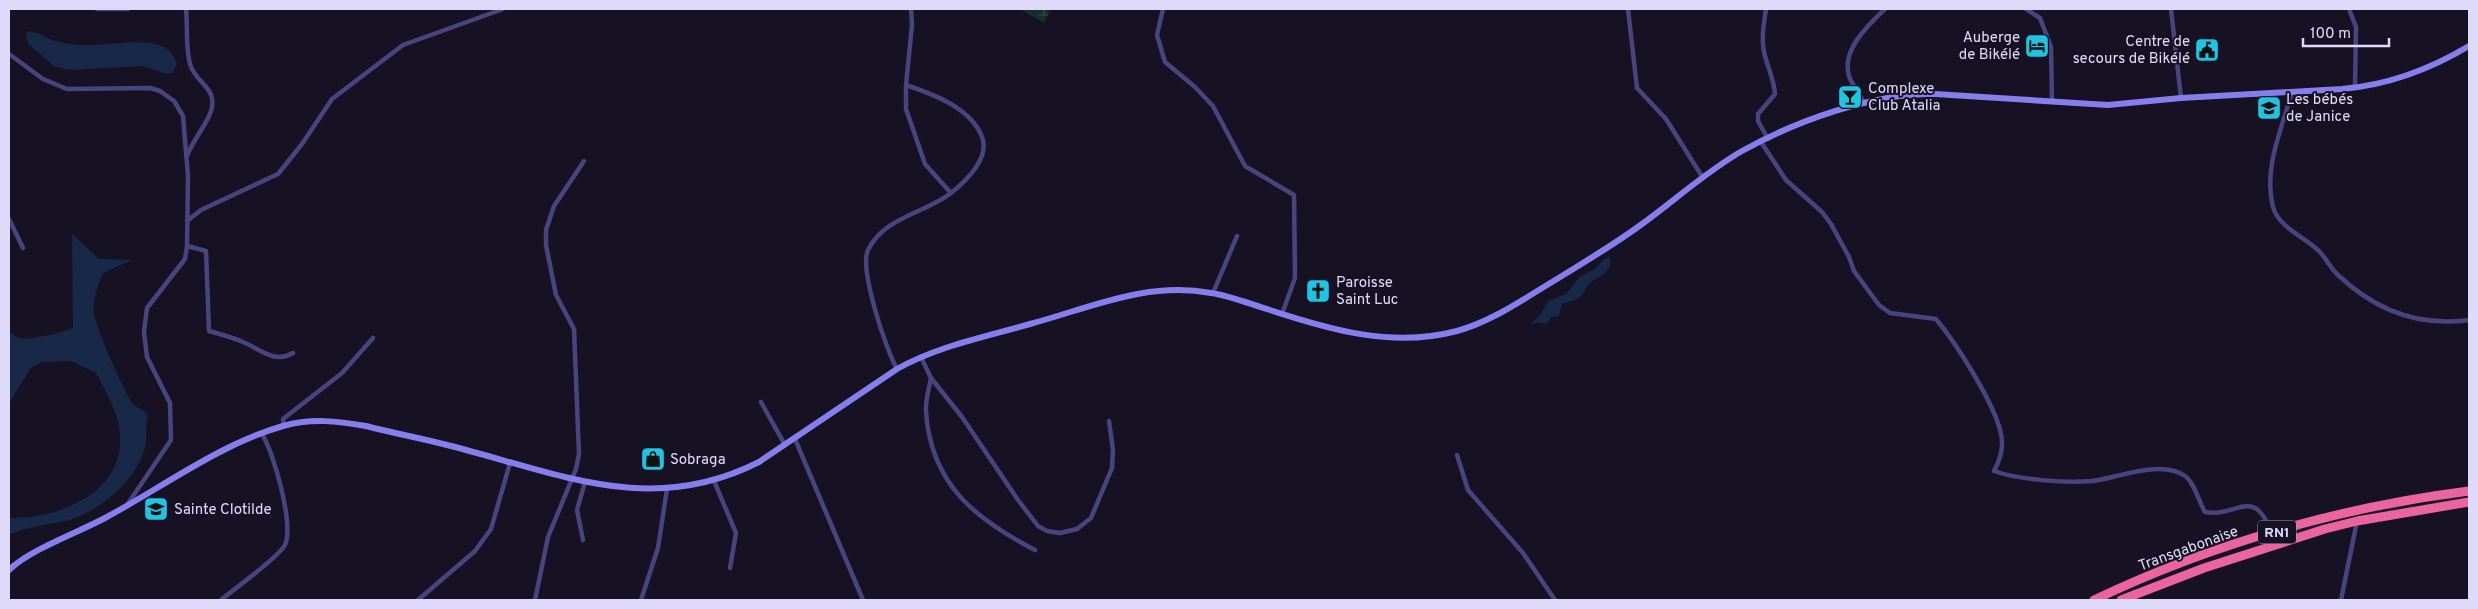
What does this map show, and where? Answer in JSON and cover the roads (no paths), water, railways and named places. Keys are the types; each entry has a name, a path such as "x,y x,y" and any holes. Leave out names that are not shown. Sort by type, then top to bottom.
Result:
{"highway":[{"name":"Transgabonaise","path":"2094,600 2187,560 2272,533 2370,508 2469,491"},
{"name":"Transgabonaise","path":"2121,600 2267,546 2357,520 2469,502"}],"street":[{"path":"97,9 128,9"},
{"path":"186,9 192,68 197,77 211,92 213,101 211,112 193,141 186,157"},
{"path":"187,221 201,210 278,174 302,144 332,100 390,53 403,45 503,9"},
{"path":"911,9 912,26 906,85 906,109 925,164 951,193"},
{"path":"1163,9 1157,35 1165,62 1195,87 1213,106 1222,119 1245,166 1294,195 1295,278 1282,314"},
{"path":"1628,9 1637,88 1671,126 1703,178"},
{"path":"1766,9 1763,44 1775,94 1758,114 1758,121 1768,139"},
{"path":"1865,104 1849,76 1850,59 1865,27 1885,9"},
{"path":"2026,9 2040,18 2051,48 2052,102"},
{"path":"2171,9 2181,98"},
{"path":"2349,9 2356,27 2355,88"},
{"path":"9,570 30,555 127,506 208,460 262,434 284,426 310,421 348,423 447,445 572,479 625,488 667,489 714,481 747,468 795,439 897,369 921,357 1119,296 1173,289 1213,293 1332,329 1371,337 1416,338 1448,333 1473,326 1516,304 1618,241 1741,152 1820,118 1865,104 1917,94 2108,105 2181,98 2355,88 2406,77 2422,71 2469,46"},
{"path":"9,54 43,79 67,89 150,88 160,90 174,101 183,116 187,221 185,259 147,308 144,332 147,358 170,404 171,440 127,506"},
{"path":"897,369 866,277 866,255 874,240 886,228 951,193 978,164 984,152 984,143 979,130 972,120 932,94 906,85"},
{"path":"2292,92 2271,163 2271,192 2274,209 2282,222 2319,251 2337,275 2381,308 2428,321 2445,323 2469,320"},
{"path":"1761,142 1786,180 1822,212 1831,224 1850,257 1854,271 1879,305 1890,313 1936,319 1950,336 1991,407 2002,436 1999,462 1994,471 2014,478 2091,481 2163,469 2176,471 2187,477 2205,512 2212,514 2245,506 2253,506 2265,517 2272,533"},
{"path":"535,600 548,537 572,479 579,454 574,329 556,294 546,245 546,230 554,206 584,161"},
{"path":"9,219 23,248"},
{"path":"1213,293 1237,236"},
{"path":"187,246 206,251 209,331 242,341 273,357 288,356 293,353"},
{"path":"284,426 283,419 342,373 373,338"},
{"path":"921,357 931,378 962,417 1018,500 1038,526 1047,531 1060,533 1077,529 1092,518 1112,468 1113,450 1109,421"},
{"path":"931,378 926,411 938,467 968,508 986,522 1035,550"},
{"path":"761,402 785,445"},
{"path":"221,600 281,550 287,537 288,525 280,489 270,449 262,434"},
{"path":"795,439 863,600"},
{"path":"1457,455 1468,490 1523,552 1555,600"},
{"path":"418,600 475,550 490,529 510,463"},
{"path":"714,481 736,533 730,568"},
{"path":"583,540 577,510 585,482"},
{"path":"641,600 658,548 667,489"},
{"path":"2342,600 2357,520"}],"water":[{"path":"30,31 52,40 82,45 152,43 163,47 172,54 177,65 172,73 167,74 143,66 68,70 54,66 28,43 26,34"},
{"path":"72,234 99,259 132,260 103,273 96,293 94,314 111,360 124,388 133,404 148,416 146,442 143,455 127,481 91,511 65,521 29,528 9,535 9,518 51,513 70,506 88,496 103,484 114,468 120,449 119,426 116,413 96,373 71,361 42,362 31,368 9,403 9,331 23,339 56,333 73,327"},
{"path":"1610,257 1611,262 1608,270 1590,283 1577,299 1562,304 1559,316 1551,317 1547,324 1539,322 1530,325 1541,314 1548,301 1566,294 1580,277"}],"place":[{"name":"Auberge de Bikélé","path":"2037,46"},
{"name":"Centre de secours de Bikélé","path":"2207,50"},
{"name":"Complexe Club Atalia","path":"1850,97"},
{"name":"Les bébés de Janice","path":"2269,108"},
{"name":"Paroisse Saint Luc","path":"1318,291"},
{"name":"Sobraga","path":"653,459"},
{"name":"Sainte Clotilde","path":"156,509"}]}
